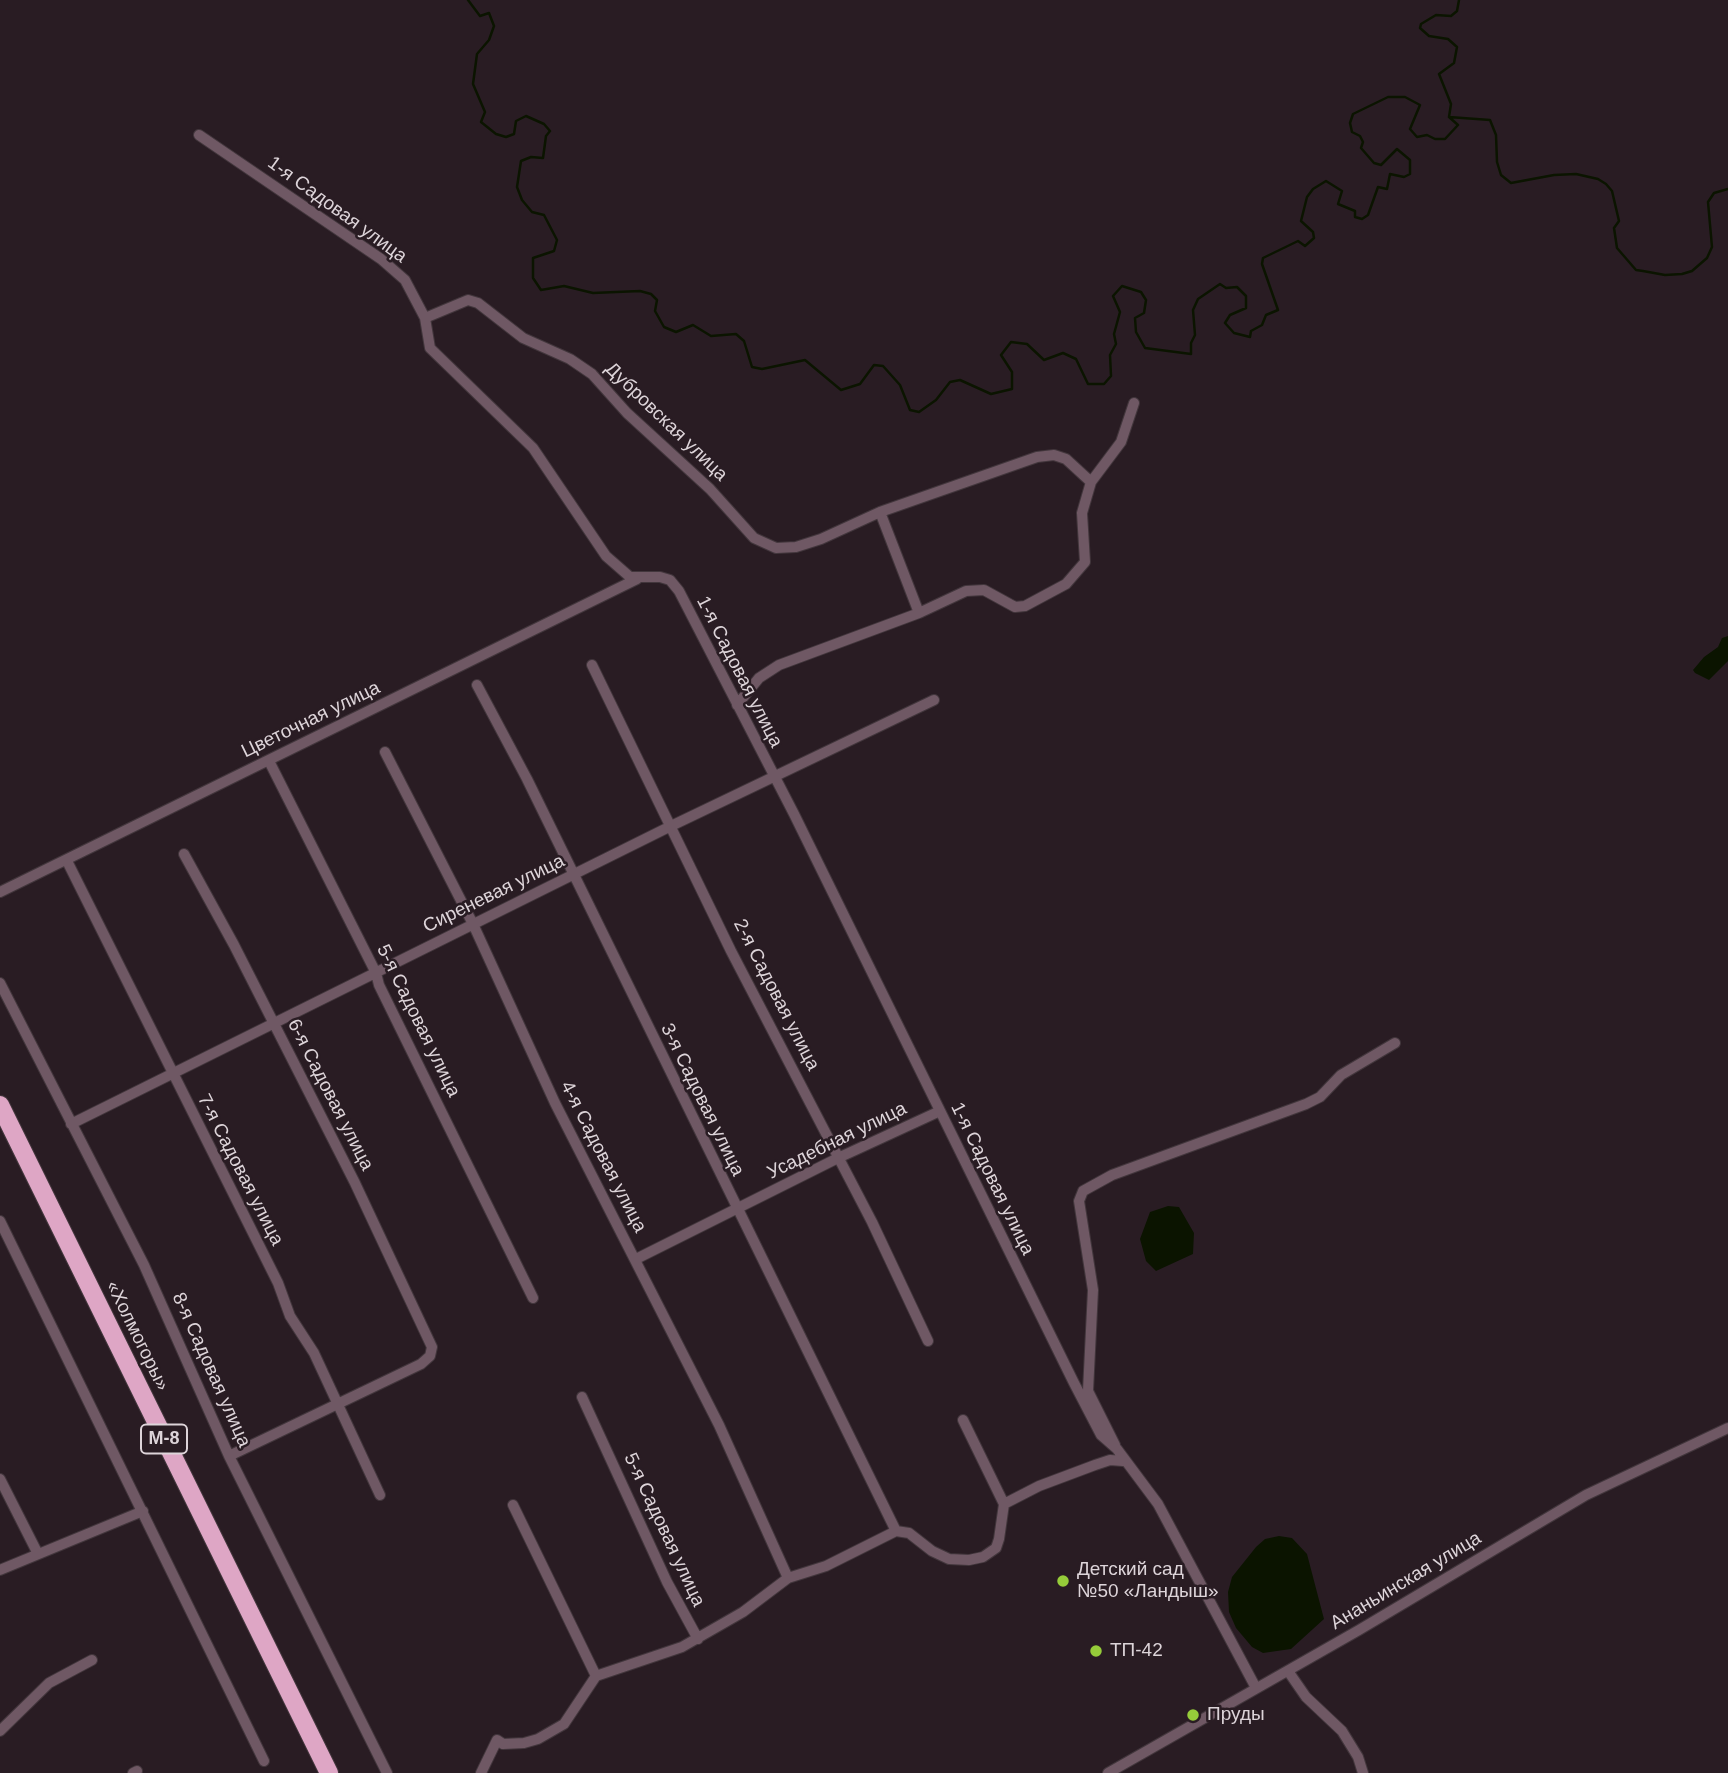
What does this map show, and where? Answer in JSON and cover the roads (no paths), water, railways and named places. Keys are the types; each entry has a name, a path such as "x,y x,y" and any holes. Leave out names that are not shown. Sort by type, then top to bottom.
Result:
{"highway":[{"name":"«Холмогоры»","path":"0,1105 329,1773"}],"street":[{"name":"1-я Садовая улица","path":"199,135 381,259 405,280 425,318 430,348 533,448 606,556 622,572 637,579 660,577 670,580 678,591 774,778 1075,1385 1101,1435 1117,1449"},
{"name":"Дубровская улица","path":"425,318 468,300 478,303 523,338 570,359 592,374 627,412 710,489 754,538 776,548 796,547 821,540 880,512 1037,457 1054,455 1066,459 1091,482"},
{"path":"737,705 759,678 779,665 919,613 975,588 1015,607 1025,606 1066,584 1085,562 1082,513 1091,482 1121,442 1134,403"},
{"path":"880,512 919,613"},
{"name":"Цветочная улица","path":"0,892 637,579"},
{"name":"2-я Садовая улица","path":"592,665 731,951 872,1222 928,1341"},
{"name":"3-я Садовая улица","path":"477,685 527,779 896,1531"},
{"name":"Сиреневая улица","path":"71,1124 671,825 934,700"},
{"name":"4-я Садовая улица","path":"385,752 473,924 555,1103 719,1425 788,1578"},
{"name":"5-я Садовая улица","path":"269,761 376,973 379,985 533,1298"},
{"name":"6-я Садовая улица","path":"184,855 274,1023 432,1347 430,1356 421,1364 337,1406"},
{"name":"7-я Садовая улица","path":"67,861 278,1283 290,1316 314,1353 380,1495"},
{"name":"8-я Садовая улица","path":"0,983 149,1276 229,1456 387,1773"},
{"path":"1256,1688 1173,1530 1158,1504 1123,1461 1088,1391 1093,1290 1079,1201 1083,1191 1135,1166 1320,1097 1341,1074 1395,1043"},
{"name":"Усадебная улица","path":"636,1259 838,1157 940,1111"},
{"path":"0,1221 264,1761"},
{"path":"1075,1385 1088,1391"},
{"name":"5-я Садовая улица","path":"582,1396 667,1582 698,1639"},
{"path":"229,1456 337,1406"},
{"path":"481,1773 497,1741 503,1744 524,1743 538,1739 564,1724 596,1676 670,1653 698,1639 751,1606 788,1578 826,1566 896,1531 909,1533 932,1551 948,1559 975,1559 996,1548 1004,1504 963,1420"},
{"name":"Ананьинская улица","path":"1108,1773 1288,1671 1587,1495 1728,1428"},
{"path":"1004,1504 1039,1486 1102,1463 1123,1461"},
{"path":"0,1479 38,1554"},
{"path":"513,1505 596,1676"},
{"path":"0,1570 143,1511"},
{"path":"0,1731 43,1688 92,1660"},
{"path":"1288,1671 1306,1696 1342,1731 1358,1757 1363,1773"}],"waterway":[{"path":"468,0 480,16 489,13 494,26 489,40 477,54 473,84 485,112 481,122 496,134 506,137 514,134 516,121 526,116 544,124 550,131 546,136 543,158 531,157 521,161 517,187 522,200 532,212 544,215 557,240 554,251 533,258 533,278 541,290 564,286 593,293 640,291 651,294 657,300 655,311 664,327 676,332 693,325 711,336 736,334 744,341 752,367 762,369 805,360 841,390 860,384 874,365 883,366 900,385 910,410 919,412 936,400 950,382 960,380 991,394 1012,389 1012,372 1001,355 1011,342 1027,344 1044,360 1063,353 1076,359 1088,384 1104,384 1111,376 1110,355 1116,344 1114,334 1120,312 1113,296 1122,286 1141,292 1146,300 1144,313 1135,318 1136,332 1145,348 1191,354 1191,343 1195,335 1193,310 1198,299 1220,284 1226,288 1237,287 1246,296 1246,308 1230,315 1225,323 1234,333 1250,337 1251,331 1262,325 1266,315 1278,310 1262,264 1263,258 1298,241 1305,246 1314,238 1313,232 1301,221 1307,197 1313,189 1326,181 1342,191 1338,204 1355,211 1355,217 1362,219 1368,215 1378,187 1387,189 1390,174 1404,177 1410,174 1410,160 1397,149 1381,165 1374,163 1361,148 1363,142 1360,136 1352,132 1350,123 1353,114 1388,97 1405,97 1420,105 1410,129 1417,137 1427,135 1435,139 1445,139 1458,125 1449,117"},
{"path":"1449,117 1451,104 1439,74 1454,63 1457,47 1448,39 1429,36 1420,28 1421,24 1436,15 1451,16 1457,11 1459,0"},
{"path":"1449,117 1490,120 1496,135 1497,162 1501,175 1511,183 1576,174 1598,179 1606,184 1612,191 1619,221 1614,228 1617,248 1636,270 1665,275 1682,274 1692,271 1707,258 1712,247 1708,202 1714,193 1728,189"}],"place":[{"name":"Детский сад №50 «Ландыш»","path":"1063,1581"},
{"name":"ТП-42","path":"1096,1651"},
{"name":"Пруды","path":"1193,1715"}]}
